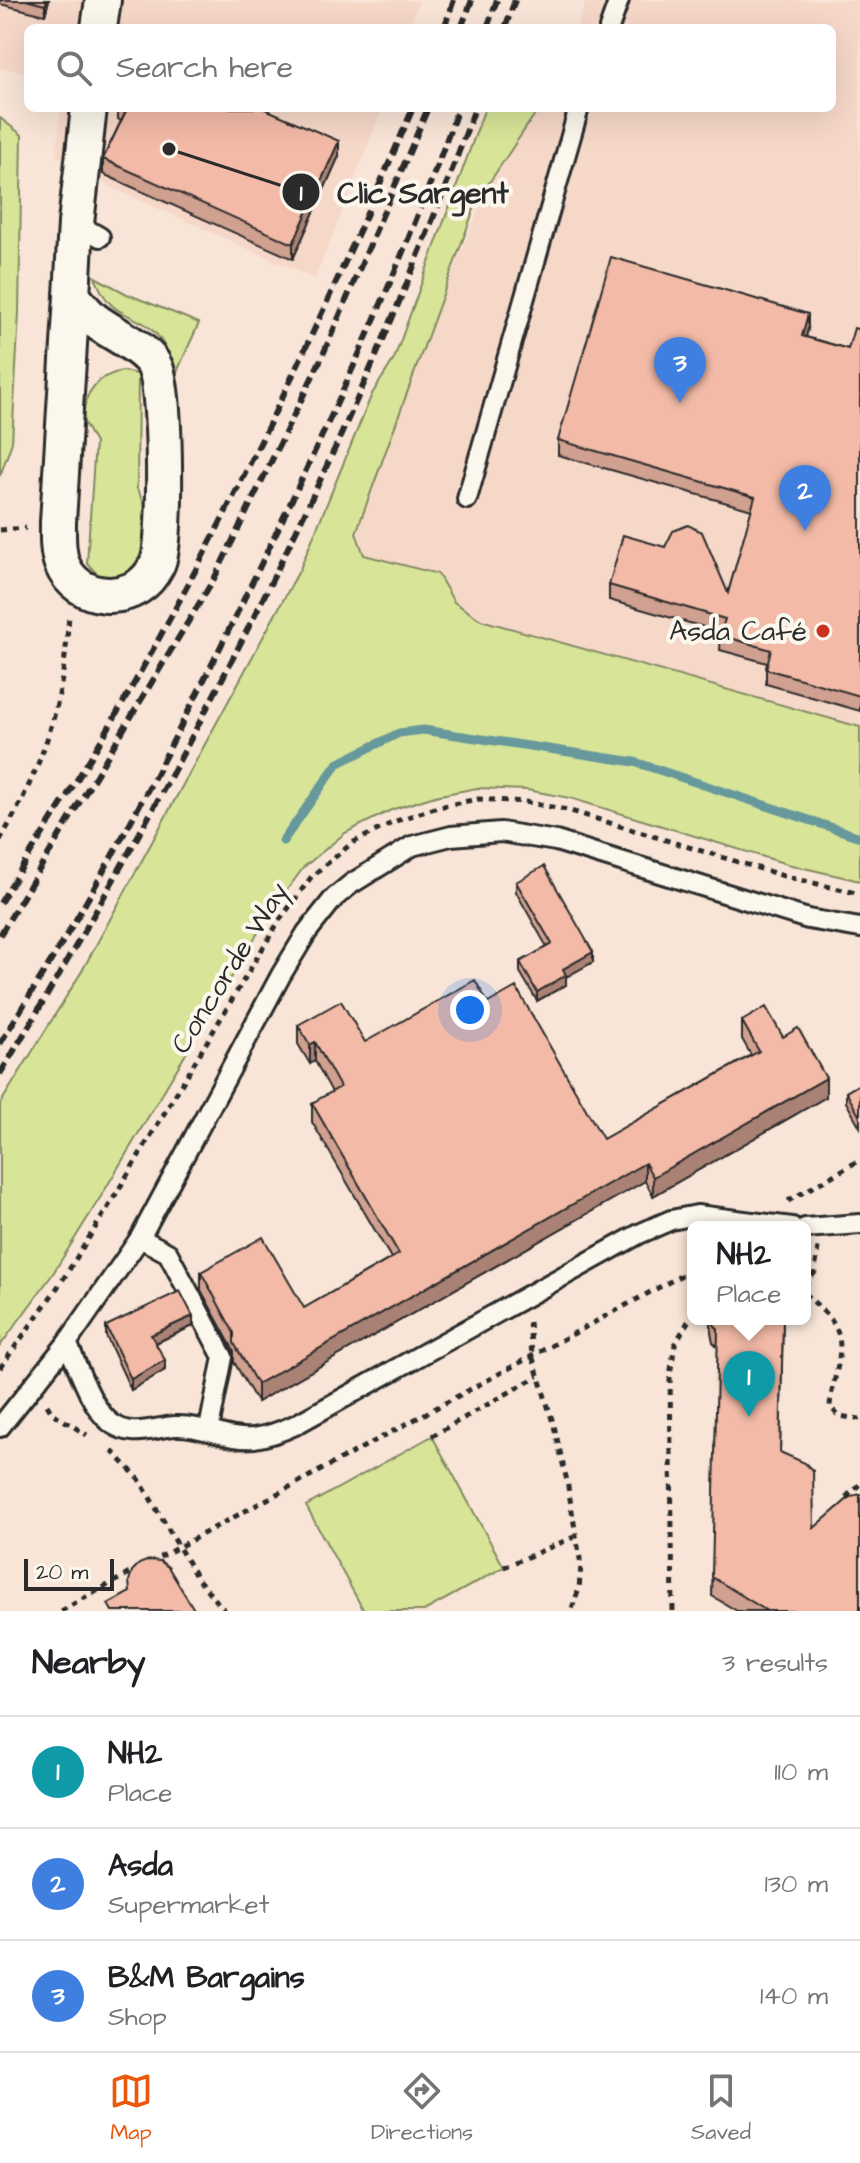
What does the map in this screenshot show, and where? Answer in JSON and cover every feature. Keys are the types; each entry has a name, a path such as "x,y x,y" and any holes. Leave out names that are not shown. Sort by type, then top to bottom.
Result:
{"street":[{"path":"100,24 103,0"},
{"path":"72,296 90,316 143,351 154,364 162,392 171,469 159,562 138,588 108,596 88,590 74,581 63,567 58,536 72,296 88,230 89,112"},
{"path":"67,382 111,332"}],"lane":[{"path":"610,24 619,0"},
{"path":"467,499 578,112"},
{"path":"0,1427 67,1343 140,1238 307,932 334,898 351,884 412,846 451,836 501,832 556,841 808,919 860,928"},
{"path":"67,1343 91,1394 113,1425 136,1432 177,1426 209,1429 247,1438 284,1430 639,1234 671,1220 697,1215 752,1221"},
{"path":"811,1229 860,1224"},
{"path":"140,1238 168,1253 223,1357 209,1429"}],"path":[{"path":"0,840 30,781 56,711 69,616"},
{"name":"Concorde Way","path":"0,1368 62,1281 279,921 312,876 352,843 396,821 438,807 478,799 525,802 567,810 681,842 784,876 860,894"},
{"path":"752,1221 860,1160"},
{"path":"811,1233 818,1264 811,1276"},
{"path":"61,1611 687,1272"},
{"path":"527,1297 532,1355 567,1481 581,1579 577,1600 571,1611"},
{"path":"811,1299 833,1323 840,1342 830,1407 839,1416 860,1419"},
{"path":"673,1611 671,1358 679,1333 687,1322"},
{"path":"6,1361 35,1386 52,1413 99,1443"},
{"path":"432,1436 538,1376"},
{"path":"111,1450 139,1479 207,1593 225,1611"},
{"path":"846,1497 860,1484"},
{"path":"504,1567 574,1537"}],"shaded area":[{"path":"0,0 419,0 411,24 24,24 24,71 0,68"},
{"path":"586,0 860,0 860,727 386,593 339,539 485,195 534,112 836,112 836,24 578,24"},
{"path":"61,112 381,112 315,279 110,187 56,156"}],"green space":[{"path":"484,112 536,112 477,201 356,533 364,555 438,574 454,602 481,620 860,727 860,881 787,864 570,798 527,790 477,788 435,796 391,810 345,833 304,867 269,914 100,1198 52,1275 0,1346 0,1104 82,971 300,569 372,394 394,359"},
{"path":"0,118 22,135 19,312 12,442 0,476"},
{"path":"95,277 127,294 199,323 176,374 157,335 108,302"},
{"path":"122,371 138,374 137,489 153,518 148,560 113,583 96,573 87,563 95,443 82,419 85,402 98,382"},
{"path":"432,1436 504,1567 424,1611 364,1611 306,1506"}],"building":[{"path":"26,0 47,0 45,5"},
{"path":"126,112 272,112 339,141 293,244 103,159"},
{"path":"611,257 808,314 802,336 848,349 854,328 860,330 860,696 766,669 771,650 720,635 725,619 609,585 623,535 665,547 673,531 688,525 702,532 728,593 755,497 558,440"},
{"path":"544,866 593,952 563,969 566,975 537,992 520,962 552,944 516,882"},
{"path":"475,980 488,1003 516,987 603,1139 759,1051 742,1021 766,1007 783,1037 798,1028 826,1078 653,1177 645,1163 257,1384 201,1272 263,1237 304,1308 399,1254 312,1103 340,1087 315,1042 310,1045 298,1025 341,1001 365,1042"},
{"path":"860,1084 860,1117 846,1092"},
{"path":"180,1291 193,1316 151,1335 165,1360 131,1379 106,1326"},
{"path":"715,1325 783,1325 780,1452 805,1463 813,1471 814,1528 850,1497 860,1494 860,1611 767,1611 712,1577 718,1329"},
{"path":"149,1560 160,1561 168,1567 195,1611 112,1611 108,1604 130,1592 132,1571"}],"waterway":[{"path":"283,841 337,764 399,733 423,730 635,762 860,837"}],"railway":[{"path":"445,24 454,0"},
{"path":"463,24 472,0"},
{"path":"488,24 497,0"},
{"path":"506,24 515,0"},
{"path":"0,903 109,727 203,556 312,334 411,112"},
{"path":"0,935 215,577 322,357 426,112"},
{"path":"0,1044 108,863 230,627 350,375 417,216 456,112"},
{"path":"0,1074 135,841 261,602 375,358 473,112"}],"place":[{"name":"Clic Sargent","path":"169,149"},
{"name":"B&M Bargains","path":"680,403"},
{"name":"Asda","path":"805,531"},
{"name":"Asda Café","path":"823,631"},
{"name":"NH2","path":"749,1417"}]}
